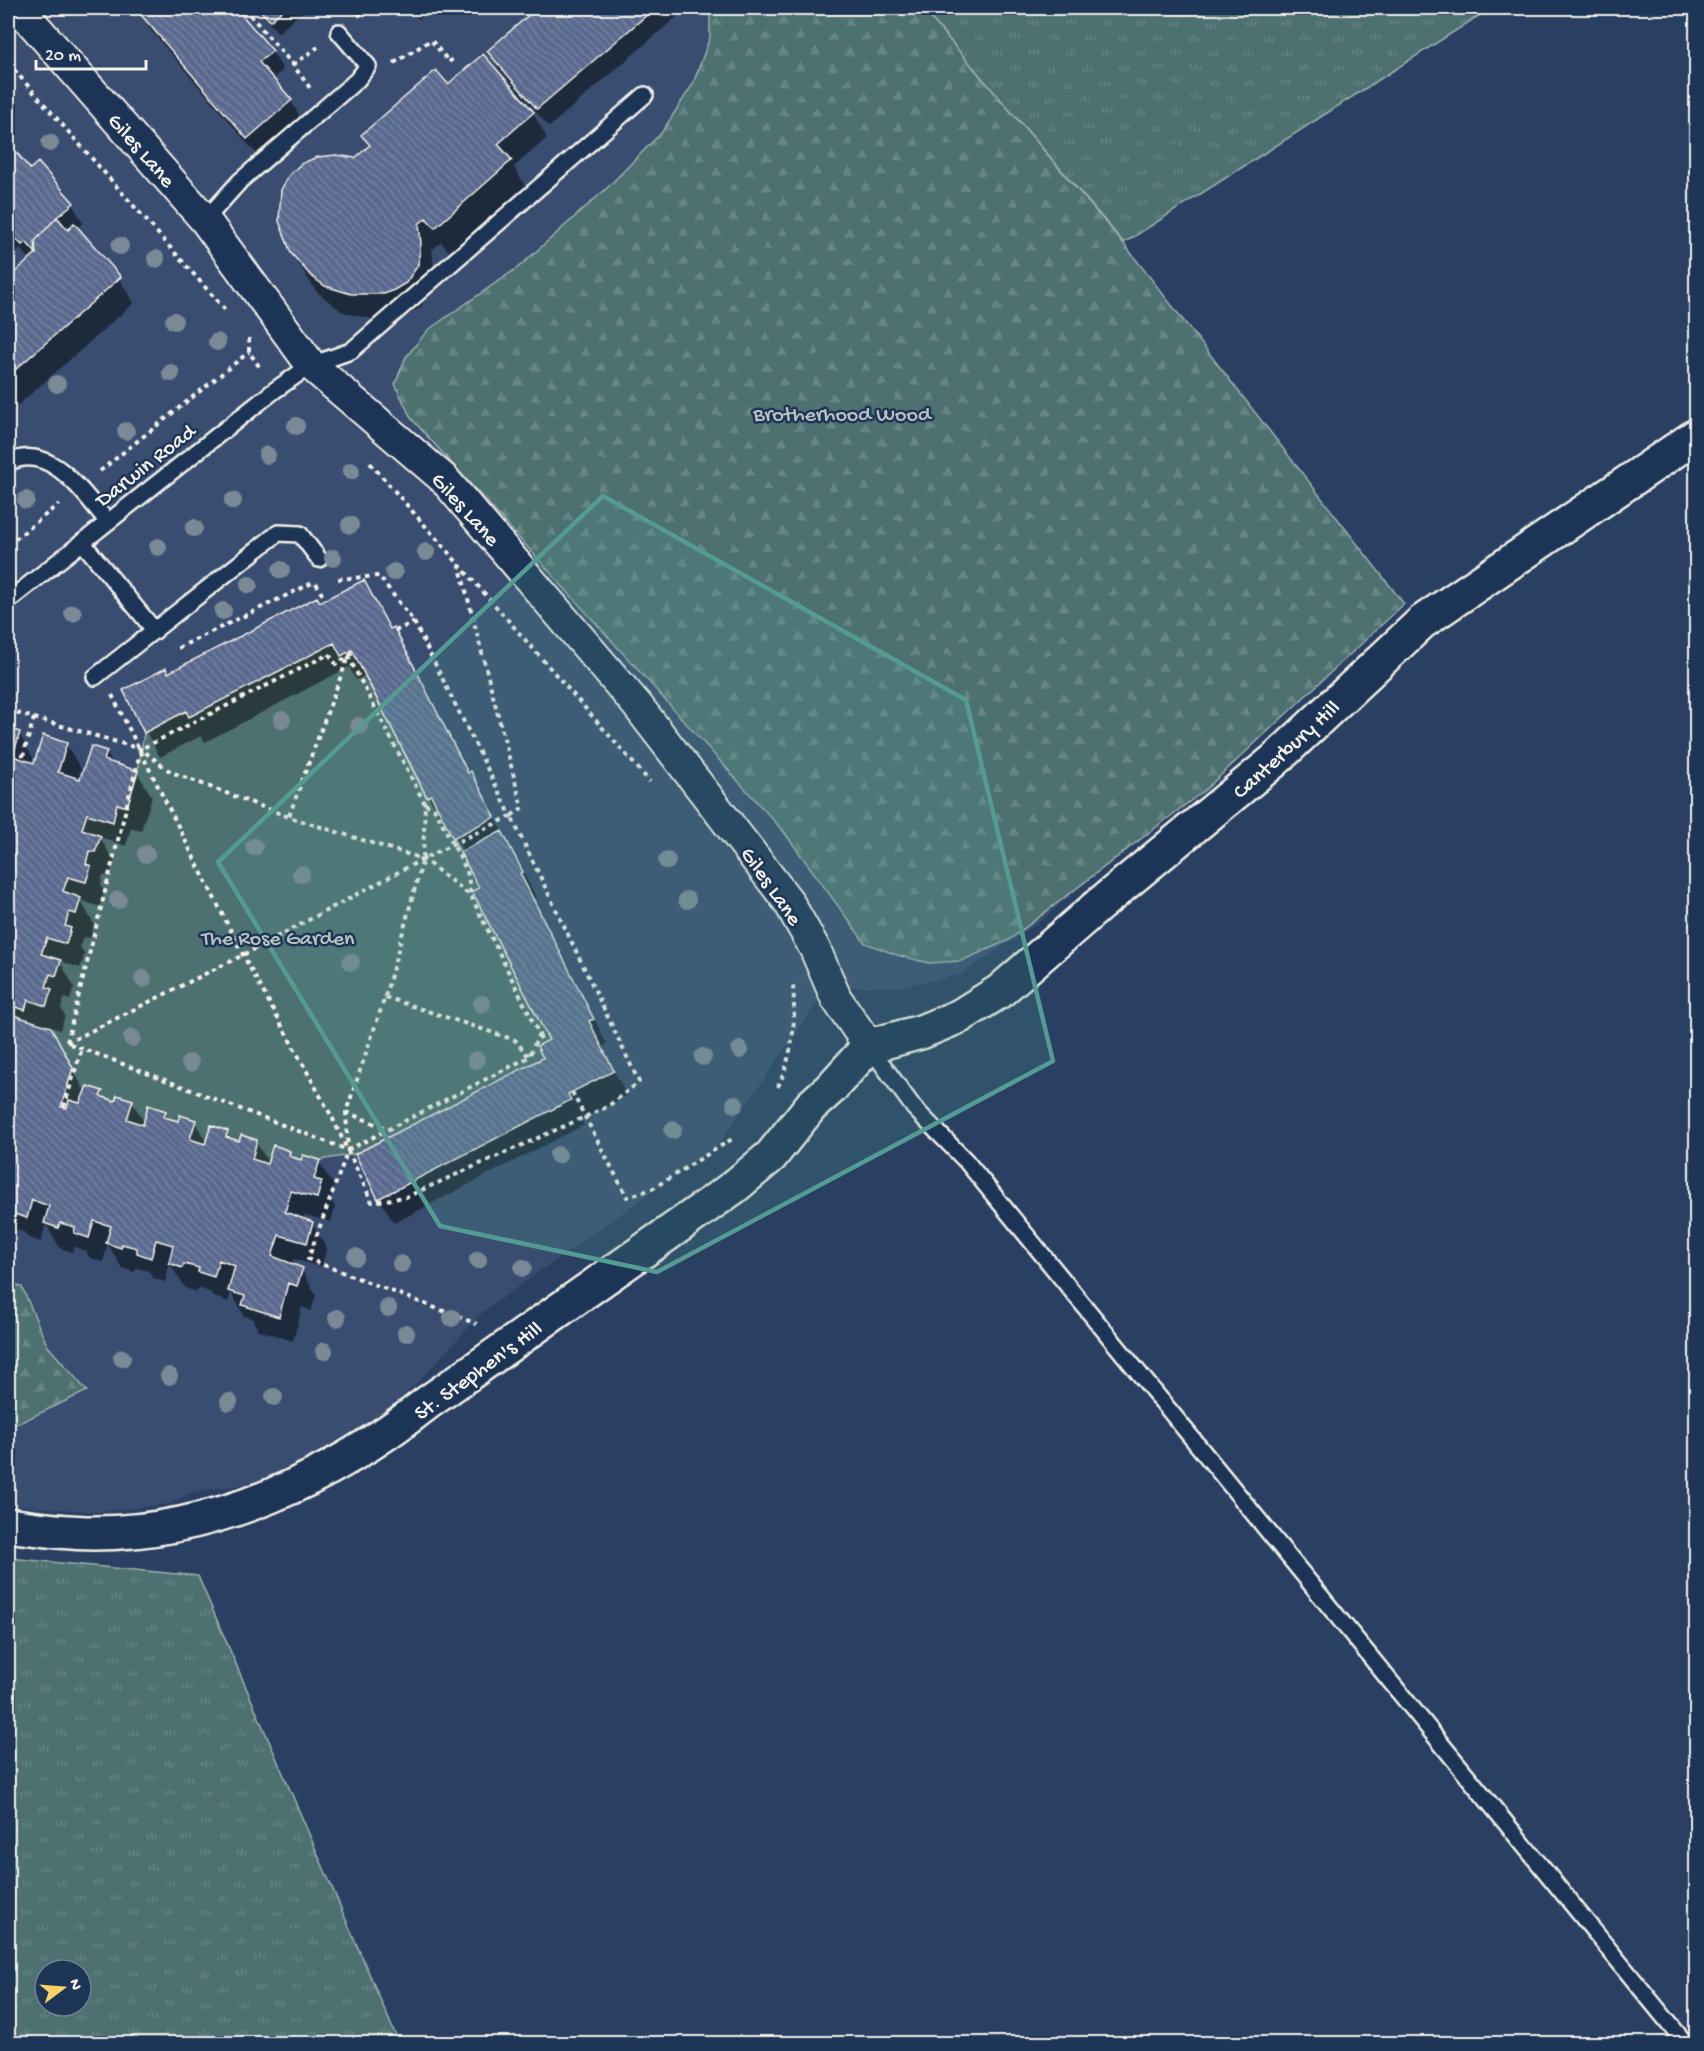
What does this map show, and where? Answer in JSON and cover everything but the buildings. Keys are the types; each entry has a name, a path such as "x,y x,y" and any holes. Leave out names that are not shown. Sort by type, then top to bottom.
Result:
{"street":[{"name":"Giles Lane","path":"19,8 205,220 311,365 444,479 637,705 788,901 815,949 836,998 869,1046"},
{"name":"Canterbury Hill","path":"869,1046 931,1028 960,1016 1000,991 1100,904 1275,760 1422,622 1696,436"},
{"name":"St. Stephen's Hill","path":"8,1525 93,1533 136,1531 197,1520 242,1507 326,1471 399,1425 734,1187 771,1156 811,1106 830,1089 869,1046"}],"lane":[{"path":"205,220 240,181 357,80 368,66 339,32"},
{"name":"Darwin Road","path":"8,601 275,390 311,365 351,351 645,95"},
{"path":"8,463 18,458 29,458 58,468 79,488 108,522"},
{"path":"95,677 278,533 300,534 319,559"},
{"path":"82,542 155,631"},
{"path":"869,1046 914,1108 966,1161 1686,2043"}],"path":[{"path":"244,8 293,65 325,107"},
{"path":"368,66 388,68 431,40 449,62 455,57"},
{"path":"8,63 233,318"},
{"path":"8,545 249,352 248,336"},
{"path":"365,457 654,787"},
{"path":"67,1043 243,955 423,859 511,816 522,808 459,564"},
{"path":"111,693 243,955 332,1117 372,1202 406,1197 607,1107 639,1082 511,816 414,622 379,576 336,579"},
{"path":"168,653 315,581 326,580"},
{"path":"395,631 414,622"},
{"path":"67,1043 141,749 330,654 336,664 353,653"},
{"path":"348,657 425,804 423,859 385,997 346,1112 348,1150 308,1259 517,1339"},
{"path":"289,817 348,657"},
{"path":"8,710 141,749 171,772 289,817 423,859 471,896"},
{"path":"22,759 34,718"},
{"path":"425,804 434,808 467,871 471,896 543,1043"},
{"path":"774,1096 784,1076 793,1042 795,1012 792,983"},
{"path":"385,997 515,1040 529,1057"},
{"path":"67,1043 348,1150 529,1057 539,1034"},
{"path":"64,1107 82,1048"},
{"path":"572,1092 627,1197 652,1189 734,1138"},
{"path":"346,1112 388,1129"}],"highlighted area":[{"path":"603,496 966,700 1053,1061 657,1272 440,1226 218,862"}],"shaded area":[{"path":"8,8 922,8 1124,244 1253,740 1037,924 960,975 898,987 828,987 719,1144 484,1311 415,1385 365,1430 330,1452 248,1484 193,1492 169,1504 99,1512 8,1505"}],"green space":[{"name":"Brotherhood Wood","path":"710,8 922,8 1124,244 1404,604 1206,789 1009,940 961,961 929,963 897,955 865,943 784,832 411,418 395,384 406,357 428,330 520,266 607,188 662,132 693,84 710,37"},
{"path":"922,8 1491,8 1124,243"},
{"name":"The Rose Garden","path":"334,643 341,656 352,650 426,797 431,795 479,888 549,1040 543,1058 355,1154 320,1160 303,1155 301,1160 289,1156 290,1151 274,1145 267,1164 252,1159 257,1140 242,1135 239,1141 226,1137 228,1131 211,1125 205,1144 190,1139 180,1115 178,1121 164,1117 166,1111 148,1106 143,1125 127,1119 133,1100 117,1096 115,1101 100,1096 101,1092 87,1086 80,1103 70,1100 67,1108 61,1107 73,1068 51,1027 13,1015 15,1007 25,1010 28,1000 46,1006 51,990 46,987 50,974 56,976 61,961 41,954 47,938 66,944 71,928 65,926 69,912 76,914 63,891 68,877 86,882 91,866 86,864 89,851 96,852 101,836 82,829 87,814 117,804 127,806 138,771 144,733 186,711 189,717"},
{"path":"8,1282 22,1287 47,1345 87,1391 19,1423 8,1425"},
{"path":"8,1558 198,1576 399,2043 8,2043"}]}
